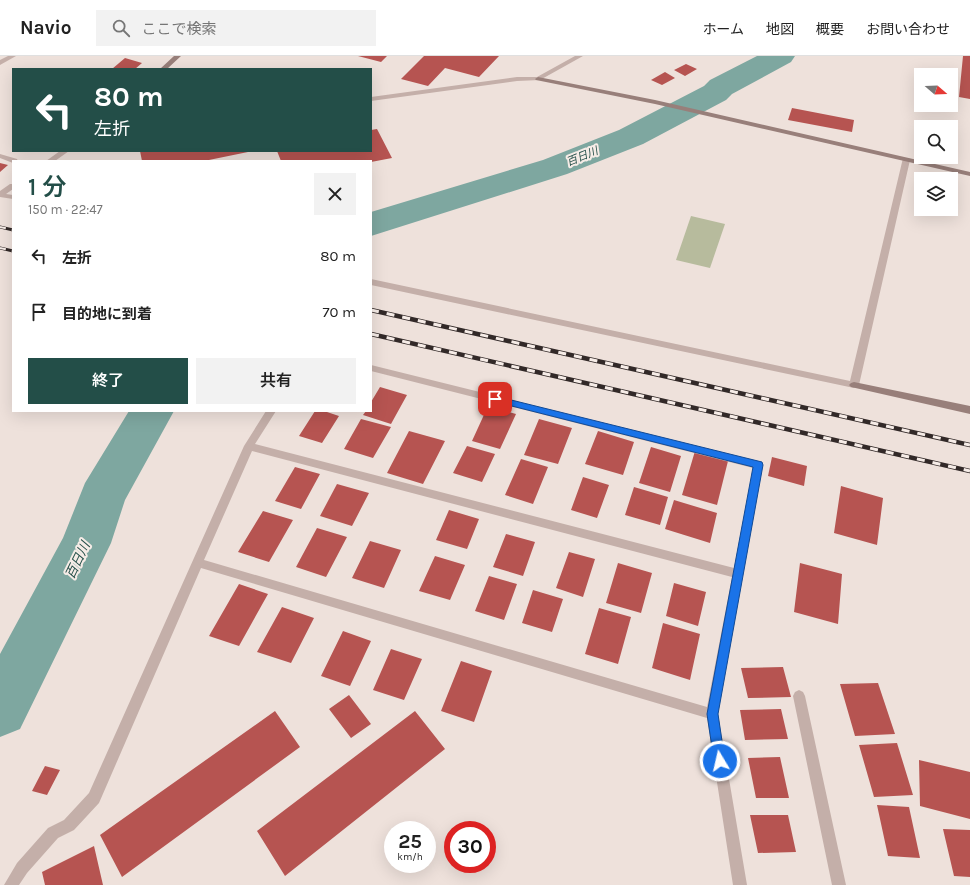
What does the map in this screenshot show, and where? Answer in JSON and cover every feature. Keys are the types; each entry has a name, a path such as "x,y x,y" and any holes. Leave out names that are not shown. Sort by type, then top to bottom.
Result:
{"street":[{"path":"0,63 13,56"},
{"path":"164,68 178,56"},
{"path":"538,79 580,56"},
{"path":"372,98 517,79 538,79 655,102 970,174"},
{"path":"52,160 64,152"},
{"path":"0,156 12,160"},
{"path":"854,385 906,160"},
{"path":"0,195 12,187"},
{"path":"0,195 12,197"},
{"path":"372,282 970,410"},
{"path":"372,368 758,465 712,714 740,885"},
{"path":"11,885 22,868 53,833 69,825 94,798 199,563 249,446 270,412"},
{"path":"249,446 738,574"},
{"path":"199,563 712,714"},
{"path":"799,696 839,885"}],"green space":[{"path":"691,216 725,224 710,268 676,260"}],"building":[{"path":"358,56 387,56 381,62"},
{"path":"424,56 499,56 479,77 445,68 428,86 401,79"},
{"path":"963,56 970,56 970,99 959,97"},
{"path":"125,58 142,63 136,68 113,68"},
{"path":"686,64 697,69 685,76 674,70"},
{"path":"665,72 675,78 662,85 651,80"},
{"path":"792,108 854,120 852,132 788,120"},
{"path":"377,129 392,158 372,162 372,160 281,160 277,152 372,152 372,130"},
{"path":"140,152 248,152 209,160 142,160"},
{"path":"0,163 8,165 0,172"},
{"path":"380,387 407,395 391,424 363,415 365,412 372,412 372,400"},
{"path":"488,406 516,414 500,449 472,441"},
{"path":"314,412 327,412 339,416 322,443 299,436"},
{"path":"361,419 391,427 373,458 344,449"},
{"path":"539,419 572,428 558,464 524,455"},
{"path":"409,431 445,441 423,484 387,473"},
{"path":"598,431 634,442 623,475 585,464"},
{"path":"467,446 495,454 482,482 453,473"},
{"path":"651,447 681,456 670,492 639,483"},
{"path":"695,451 728,461 717,505 682,495"},
{"path":"772,457 807,466 804,486 768,476"},
{"path":"521,459 548,467 533,504 505,495"},
{"path":"295,467 320,474 301,509 275,501"},
{"path":"583,477 609,485 597,518 571,510"},
{"path":"337,484 369,493 352,526 320,516"},
{"path":"841,486 883,498 877,545 834,533"},
{"path":"634,487 668,497 660,525 625,515"},
{"path":"674,500 717,513 710,543 665,529"},
{"path":"449,510 479,519 467,549 436,540"},
{"path":"263,511 293,520 269,562 238,552"},
{"path":"317,528 347,537 326,577 296,567"},
{"path":"506,534 535,542 523,576 493,567"},
{"path":"370,541 401,550 384,588 352,578"},
{"path":"569,552 595,559 583,597 556,588"},
{"path":"435,556 465,565 450,600 419,591"},
{"path":"618,563 652,573 641,613 606,603"},
{"path":"800,563 842,574 838,624 794,612"},
{"path":"489,576 517,584 504,620 475,611"},
{"path":"674,583 706,592 698,626 666,616"},
{"path":"239,584 268,594 239,646 209,636"},
{"path":"533,590 563,599 552,632 522,623"},
{"path":"282,607 314,618 291,663 257,652"},
{"path":"599,608 631,617 618,664 585,654"},
{"path":"663,623 700,634 690,680 652,668"},
{"path":"343,631 371,641 350,686 321,676"},
{"path":"391,649 422,659 404,700 373,690"},
{"path":"461,661 492,671 474,722 441,711"},
{"path":"783,667 791,697 748,698 741,668"},
{"path":"878,683 895,734 855,736 840,684"},
{"path":"349,695 371,724 351,738 329,709"},
{"path":"781,709 788,739 745,740 740,710"},
{"path":"275,711 300,747 122,877 100,835"},
{"path":"415,711 445,749 285,876 257,831"},
{"path":"897,743 913,795 874,797 859,745"},
{"path":"780,757 789,798 756,798 748,758"},
{"path":"919,760 970,772 970,819 920,806"},
{"path":"45,766 60,770 47,795 32,791"},
{"path":"877,805 909,807 920,858 888,856"},
{"path":"750,815 788,815 796,852 758,853"},
{"path":"943,829 970,830 970,877 954,876"},
{"path":"94,846 103,885 45,885 42,872"}],"waterway":[{"name":"百日川","path":"372,224 555,167 631,137 715,93 721,87 780,56"},
{"name":"百日川","path":"0,710 86,543 102,497 151,412"}],"railway":[{"path":"0,227 12,230"},
{"path":"0,248 12,251"},
{"path":"372,310 970,445"},
{"path":"372,334 970,471"}],"route":[{"path":"495,399 758,465 712,714 720,761"}]}
